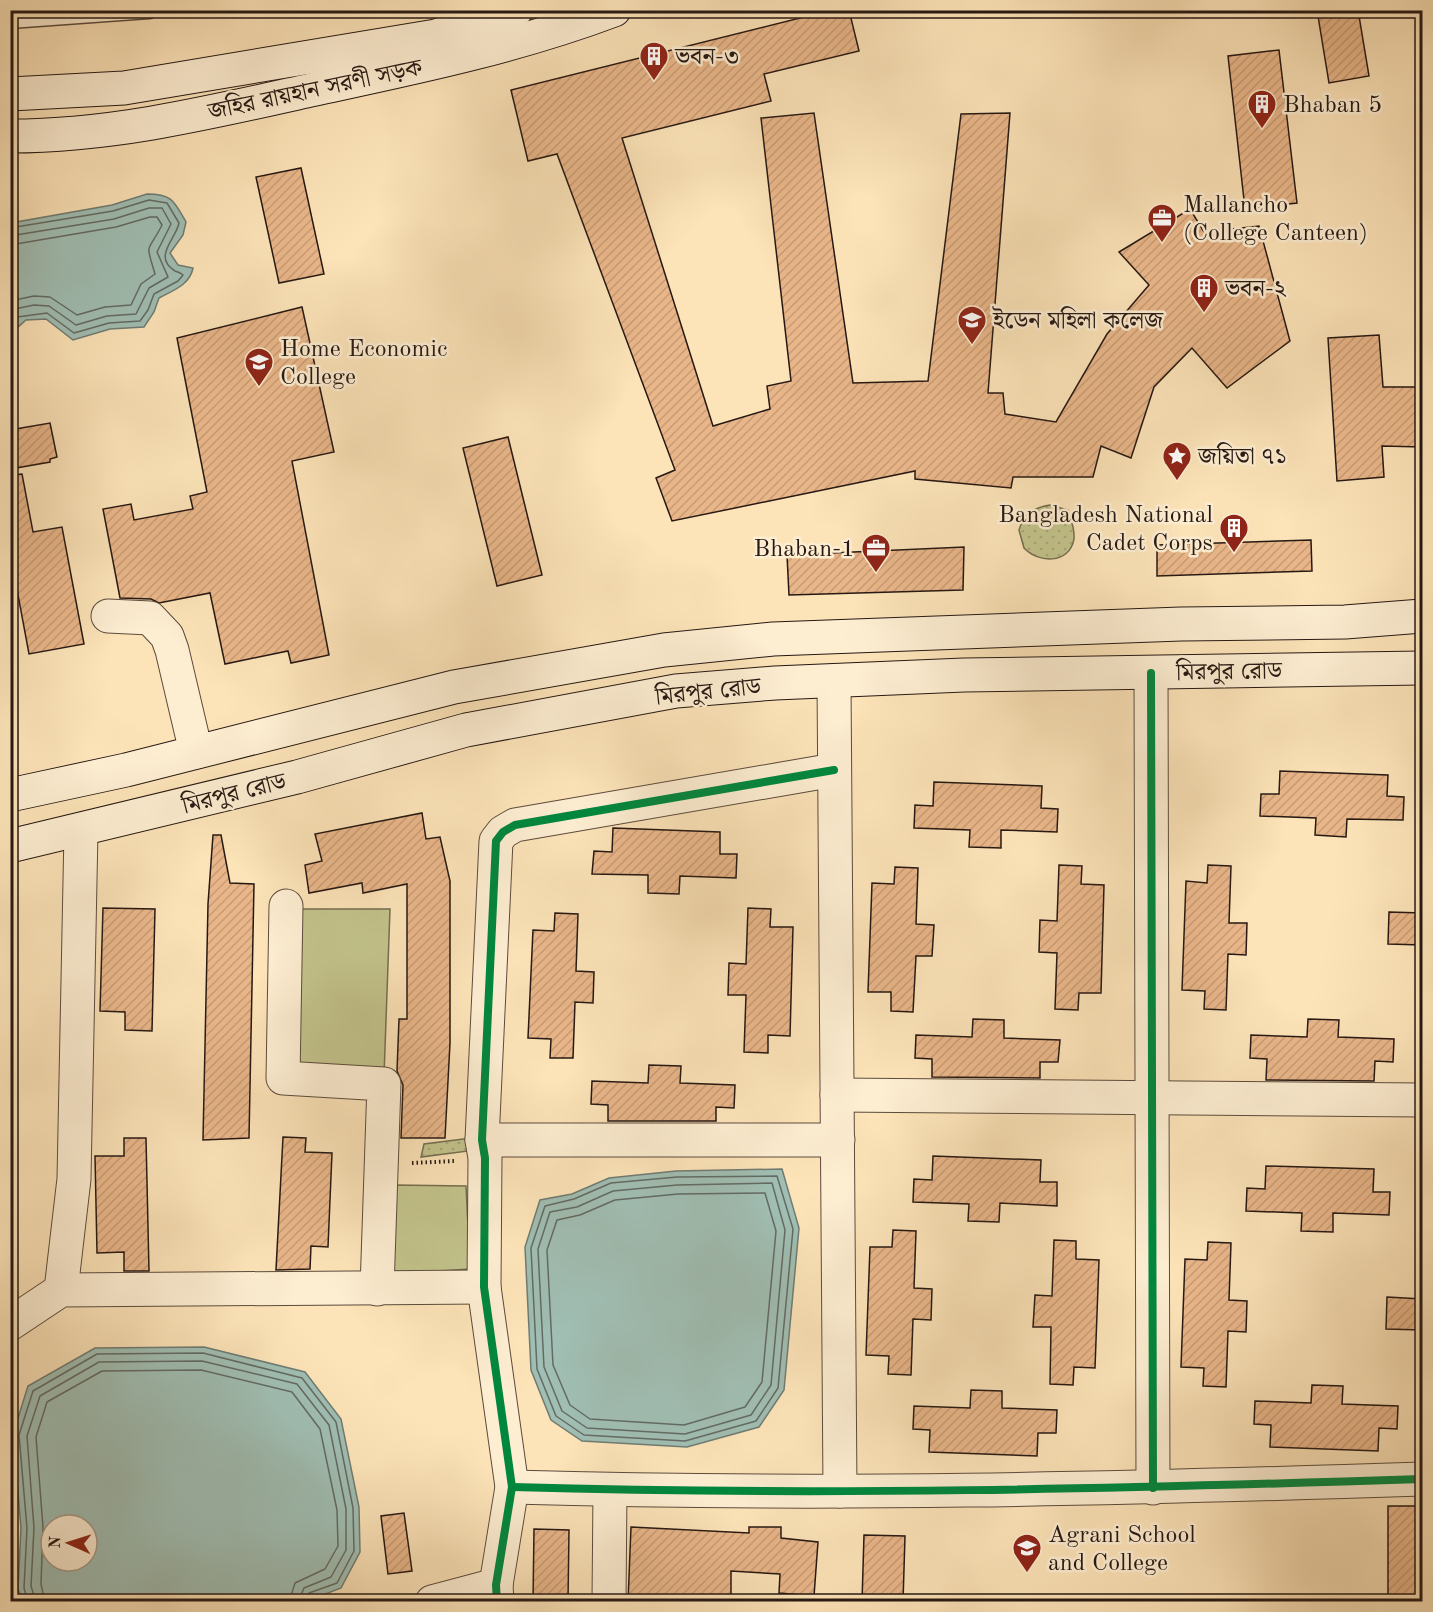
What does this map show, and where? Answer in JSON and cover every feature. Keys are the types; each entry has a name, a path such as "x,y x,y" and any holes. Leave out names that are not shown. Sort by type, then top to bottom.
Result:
{"street":[{"path":"10,93 124,88 436,36 516,10"},
{"name":"জহির রায়হান সরণী সড়ক","path":"10,136 50,136 175,120 447,61 614,10"},
{"path":"108,616 150,618 167,636 196,752"},
{"name":"মিরপুর রোড","path":"10,795 196,752 454,687 664,650 807,638 1181,624 1346,622 1422,616"},
{"name":"মিরপুর রোড","path":"10,846 81,831 297,777 466,730 676,691 964,675 1422,668"},
{"path":"1151,673 1153,1488"},
{"path":"834,681 840,1491"},
{"path":"432,1602 497,1593 512,1488 484,1287 484,1149 496,841 503,831 515,825 834,770"},
{"path":"61,1290 74,1179 81,831"},
{"path":"286,906 283,1078 384,1084 377,1289"},
{"path":"837,1095 1422,1100"},
{"path":"484,1149 837,1140"},
{"path":"10,1324 61,1290 484,1287"},
{"path":"512,1488 840,1491 1153,1488 1422,1479"},
{"path":"609,1602 610,1490"}],"lane":[{"path":"10,20 148,10"}],"path":[{"path":"381,1164 484,1149"}],"green space":[{"path":"1050,505 1068,510 1074,539 1066,553 1060,557 1045,559 1037,557 1024,548 1019,530 1030,512"},
{"path":"291,909 390,909 384,1076 289,1071"},
{"path":"471,1138 476,1150 421,1157 424,1144"},
{"path":"395,1185 466,1186 470,1269 393,1274"}],"water":[{"path":"147,194 167,197 178,209 186,222 183,235 170,253 178,265 193,268 184,283 159,298 154,312 144,327 110,329 73,340 46,319 26,320 18,327 11,323 11,223 112,205"},
{"path":"782,1169 799,1228 784,1390 759,1427 687,1447 582,1441 551,1420 531,1370 525,1247 540,1200 572,1194 609,1178 676,1171"},
{"path":"204,1347 305,1372 341,1419 359,1507 360,1552 341,1588 305,1602 23,1601 18,1589 21,1528 13,1434 28,1386 95,1348"}],"building":[{"name":"ভবন-২","path":"832,10 849,10 859,51 764,74 771,101 622,138 713,426 770,409 767,386 791,381 761,118 814,113 853,383 928,381 961,114 1010,113 988,393 1003,393 1005,414 1056,422 1107,334 1149,285 1119,252 1190,209 1204,232 1259,226 1290,341 1227,388 1192,348 1154,387 1131,458 1101,446 1093,477 1013,477 1011,488 915,479 915,471 672,521 656,478 675,470 557,154 528,161 511,90"},
{"path":"1317,10 1358,10 1369,76 1329,83"},
{"name":"Bhaban 5","path":"1279,50 1297,203 1245,209 1228,56"},
{"path":"301,168 324,274 279,283 256,177"},
{"path":"302,307 334,452 292,461 329,655 291,663 288,651 225,664 210,593 159,603 151,599 120,598 103,509 131,504 134,520 193,509 190,496 207,492 177,338"},
{"path":"1379,335 1383,387 1422,387 1422,447 1382,446 1384,477 1337,481 1328,338"},
{"path":"50,423 57,457 50,459 50,462 10,469 10,430"},
{"path":"508,437 542,575 497,586 463,448"},
{"path":"22,474 33,532 62,527 84,644 29,654 10,552 10,475"},
{"name":"Bangladesh National Cadet Corps","path":"1311,540 1312,571 1157,576 1157,545"},
{"name":"Bhaban-1","path":"964,547 963,590 789,595 787,555"},
{"path":"1280,771 1388,775 1387,796 1404,797 1403,820 1347,819 1346,837 1315,835 1316,818 1260,816 1261,794 1279,794"},
{"path":"934,782 1042,786 1041,808 1058,809 1057,832 1001,830 1001,848 969,847 970,830 914,828 915,805 933,806"},
{"path":"422,813 426,839 440,837 450,881 450,1043 445,1138 401,1138 403,1085 397,1071 399,1019 407,1019 407,884 363,893 362,883 309,893 305,865 322,861 315,834"},
{"path":"613,828 720,832 720,854 737,854 736,878 680,876 679,894 648,893 648,875 592,874 594,851 612,852"},
{"path":"213,835 221,835 230,883 254,884 249,1138 203,1140 208,904"},
{"path":"1059,865 1082,866 1081,884 1104,885 1101,993 1079,993 1078,1010 1055,1009 1057,953 1039,952 1040,920 1057,921"},
{"path":"1208,865 1231,866 1229,923 1247,923 1246,955 1228,954 1226,1010 1204,1009 1205,991 1182,990 1186,881 1207,883"},
{"path":"895,867 918,868 916,924 934,925 932,956 916,956 913,1012 891,1011 891,992 868,992 872,883 894,884"},
{"path":"103,908 155,909 152,1031 125,1030 125,1012 100,1011"},
{"path":"748,908 771,909 770,927 793,927 790,1036 768,1035 768,1053 744,1052 746,995 728,995 729,963 746,964"},
{"path":"1389,912 1422,913 1422,945 1388,944"},
{"path":"555,913 578,914 576,971 594,972 593,1003 575,1002 573,1058 550,1058 551,1039 528,1038 533,930 554,931"},
{"path":"973,1019 1004,1020 1004,1038 1060,1040 1058,1062 1040,1062 1040,1078 932,1077 932,1059 915,1058 916,1035 972,1037"},
{"path":"1308,1019 1339,1020 1338,1037 1394,1039 1393,1062 1375,1061 1374,1081 1266,1080 1267,1059 1250,1058 1251,1035 1307,1037"},
{"path":"649,1065 681,1066 680,1083 735,1085 734,1108 716,1107 716,1121 608,1121 608,1105 591,1104 592,1081 648,1083"},
{"path":"283,1137 306,1138 305,1152 332,1153 328,1247 311,1246 310,1269 276,1270"},
{"path":"124,1138 146,1138 149,1271 124,1271 124,1252 97,1253 95,1156 124,1156"},
{"path":"933,1156 1041,1160 1040,1182 1057,1182 1057,1206 1000,1203 999,1222 968,1221 969,1204 913,1202 914,1179 932,1180"},
{"path":"1266,1166 1374,1169 1373,1192 1390,1192 1389,1215 1333,1213 1333,1232 1301,1231 1302,1213 1246,1211 1247,1188 1265,1189"},
{"path":"893,1230 916,1231 914,1288 932,1289 931,1320 913,1319 911,1375 888,1374 889,1356 866,1355 870,1247 892,1247"},
{"path":"1054,1240 1076,1241 1076,1259 1099,1260 1095,1368 1074,1367 1073,1385 1050,1384 1051,1327 1033,1327 1035,1295 1052,1296"},
{"path":"1208,1242 1231,1243 1229,1300 1247,1301 1246,1332 1228,1331 1226,1387 1203,1386 1204,1368 1181,1367 1185,1259 1207,1260"},
{"path":"1387,1297 1422,1299 1422,1330 1386,1329"},
{"path":"1312,1385 1343,1386 1342,1404 1398,1406 1397,1429 1379,1428 1378,1451 1270,1447 1271,1425 1254,1424 1255,1401 1311,1403"},
{"path":"971,1390 1002,1391 1002,1408 1057,1410 1056,1433 1038,1433 1037,1456 929,1452 930,1430 913,1429 914,1406 970,1408"},
{"path":"1388,1506 1422,1506 1422,1602 1388,1602"},
{"path":"404,1513 412,1571 388,1574 381,1516"},
{"path":"631,1527 749,1533 749,1527 781,1527 781,1538 818,1542 814,1596 779,1593 780,1574 731,1571 731,1602 628,1602"},
{"path":"534,1529 569,1530 568,1602 533,1602"},
{"path":"864,1535 905,1536 903,1602 862,1602"}],"cycle path":[{"path":"1151,673 1153,1488"},
{"path":"497,1602 496,1585 512,1487 484,1287 485,1158 482,1140 496,841 503,832 515,825 834,770"},
{"path":"512,1487 854,1491 1195,1486 1422,1479"}],"place":[{"name":"ভবন-৩","path":"654,82"},
{"name":"Bhaban 5","path":"1262,130"},
{"name":"Mallancho (College Canteen)","path":"1162,244"},
{"name":"ভবন-২","path":"1204,314"},
{"name":"ইডেন মহিলা কলেজ","path":"972,346"},
{"name":"Home Economic College","path":"259,388"},
{"name":"জয়িতা ৭১","path":"1177,482"},
{"name":"Bangladesh National Cadet Corps","path":"1234,554"},
{"name":"Bhaban-1","path":"876,574"},
{"name":"Agrani School and College","path":"1027,1574"}]}
